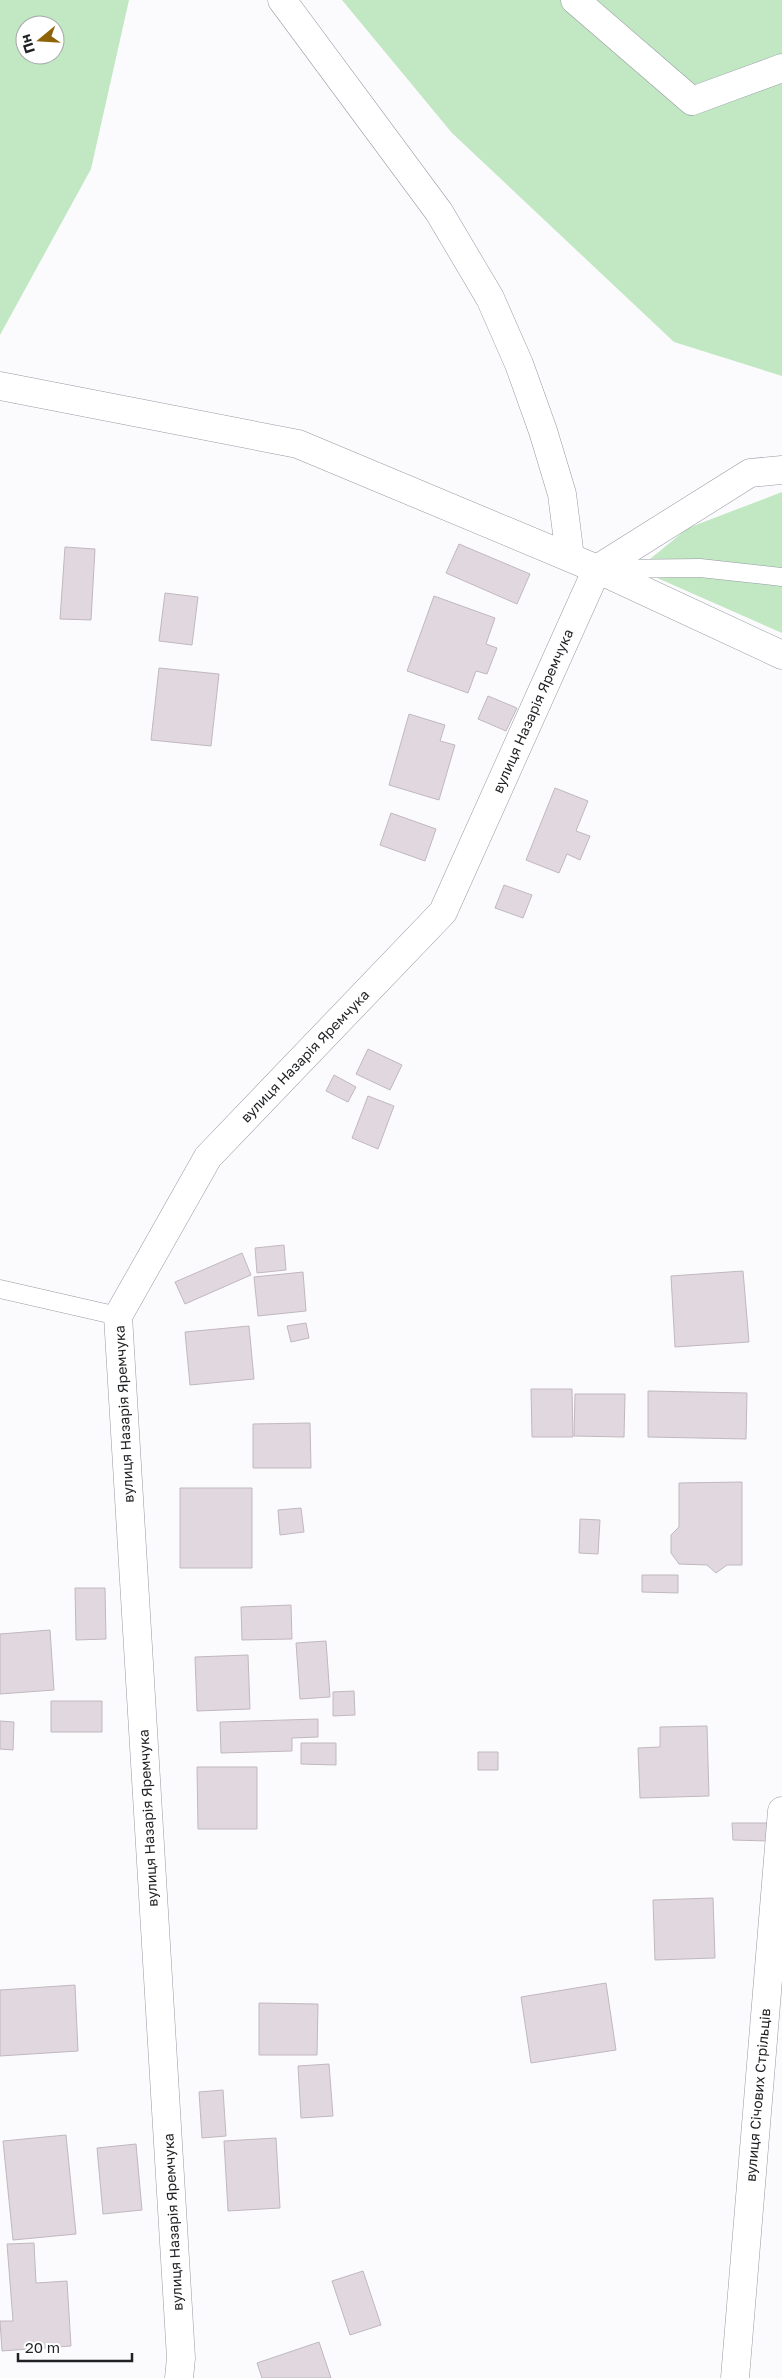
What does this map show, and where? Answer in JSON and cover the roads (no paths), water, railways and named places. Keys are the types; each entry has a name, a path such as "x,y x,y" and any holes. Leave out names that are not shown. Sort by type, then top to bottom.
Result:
{"street":[{"path":"282,0 438,212 490,298 519,364 546,440 562,494 570,557"},
{"path":"575,0 692,102 782,68"},
{"path":"0,386 298,444 570,557 782,655"},
{"path":"597,569 750,473 782,470"},
{"name":"вулиця Назарія Яремчука","path":"178,2378 181,2358 118,1316 208,1156 443,912 597,569"},
{"name":"вулиця Січових Стрільців","path":"734,2378 782,1811"}],"lane":[{"path":"597,569 700,568 782,578"},
{"path":"0,1289 118,1316"}]}
